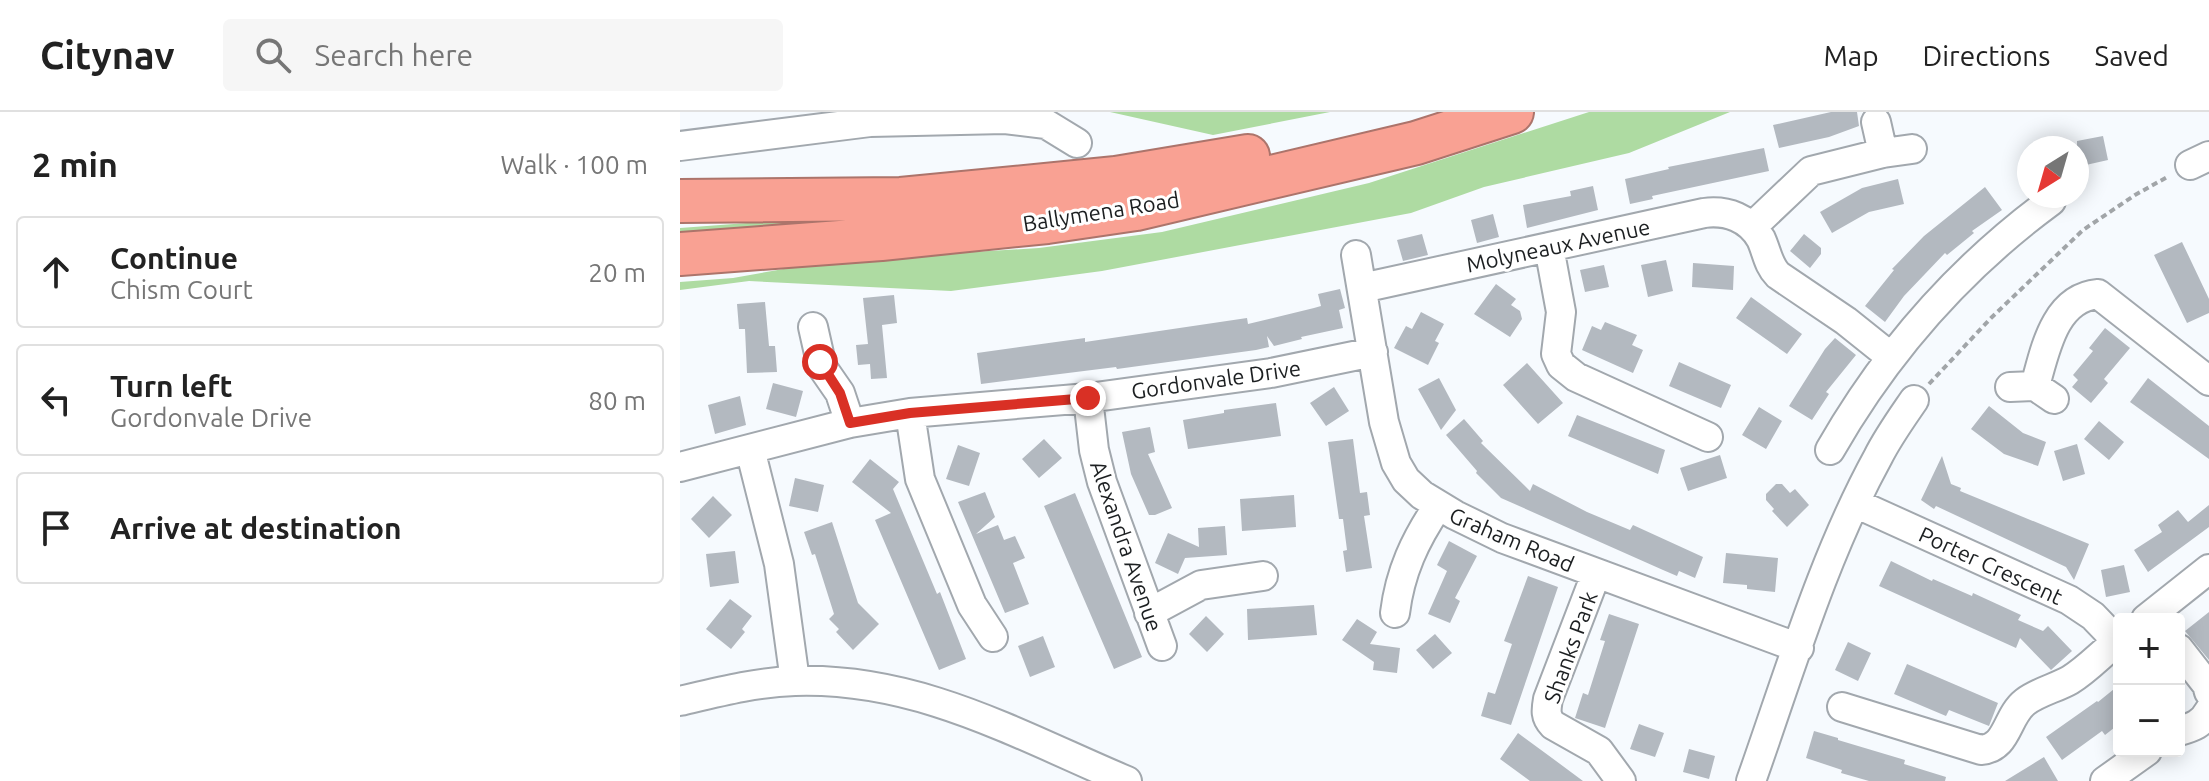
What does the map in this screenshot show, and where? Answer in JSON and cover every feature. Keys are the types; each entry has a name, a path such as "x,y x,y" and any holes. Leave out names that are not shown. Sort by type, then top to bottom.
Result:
{"highway":[{"name":"Ballymena Road","path":"680,201 901,199 1116,178 1220,162 1334,137 1425,112"},
{"name":"Ballymena Road","path":"680,254 881,239 1047,222 1136,209 1416,143 1512,112"},
{"path":"680,215 901,199"}],"street":[{"path":"680,146 870,122 995,115 1046,124 1077,143"},
{"path":"1876,122 1883,153"},
{"path":"1891,357 1846,321 1775,272 1752,227 1811,171 1912,149"},
{"path":"1830,450 1857,402 1891,357 1948,289 2033,208"},
{"name":"Molyneaux Avenue","path":"1362,288 1713,212 1730,214 1752,227"},
{"path":"1549,247 1561,312 1555,349 1559,363 1576,377 1708,437"},
{"name":"Graham Road","path":"1356,255 1391,451 1406,480 1422,495 1502,538 1799,648"},
{"path":"2033,391 2053,329 2072,303 2085,295 2098,294 2209,381"},
{"path":"814,323 822,367 840,393 850,423"},
{"name":"Gordonvale Drive","path":"680,467 850,423 910,413 1088,398 1281,371 1373,352"},
{"name":"Alexandra Avenue","path":"1088,398 1097,466 1162,646"},
{"path":"1751,781 1855,503 1879,454 1914,400"},
{"path":"910,413 920,479 972,605 993,637"},
{"path":"750,449 779,564 795,681"},
{"name":"Porter Crescent","path":"1855,503 2069,600 2093,616 2113,635"},
{"path":"1395,613 1400,578 1416,541 1438,506"},
{"path":"2157,613 2209,569"},
{"name":"Shanks Park","path":"1596,574 1548,699 1546,712 1547,719 1553,725 1599,751 1621,781"},
{"path":"1149,613 1201,585 1263,576"},
{"name":"Porter Crescent","path":"1860,705 1981,750 1990,749 1999,744 2025,702 2073,678 2113,644"},
{"path":"2185,657 2209,692"},
{"path":"680,701 749,686 795,681 880,686 962,709 1127,781"},
{"path":"2185,729 2205,720 2209,711"},
{"path":"2105,781 2139,757"}],"path":[{"path":"1914,400 1991,318 2083,230 2135,195 2199,161"}],"green space":[{"path":"1110,112 1330,112 1213,135"},
{"path":"1589,112 1730,112 1629,153 1484,187 1411,213 1102,271 951,291 749,281 680,290 680,282 733,278 789,268 1039,248 1162,232 1369,183"},
{"path":"998,204 680,240 680,228"}],"building":[{"path":"1831,112 1857,112 1859,126 1829,137 1779,148 1773,125"},
{"path":"2103,136 2108,160 2089,164 2089,139"},
{"path":"1764,148 1769,171 1652,196 1653,199 1630,204 1625,179"},
{"path":"1898,179 1904,204 1869,212 1832,233 1820,212 1862,188"},
{"path":"1593,186 1598,210 1527,228 1523,205 1571,196 1570,191"},
{"path":"1985,187 2002,210 1972,231 1974,233 1947,255 1945,253 1904,296 1885,322 1865,306 1892,269 1924,236"},
{"path":"1493,214 1499,237 1477,243 1471,220"},
{"path":"1422,234 1428,255 1403,261 1397,240"},
{"path":"1804,234 1821,248 1821,254 1810,268 1790,251"},
{"path":"2182,242 2209,299 2209,313 2187,323 2154,255"},
{"path":"1666,260 1673,291 1648,297 1641,265"},
{"path":"1693,263 1734,266 1733,290 1692,287"},
{"path":"1604,265 1609,287 1585,292 1580,270"},
{"path":"1496,284 1516,299 1511,305 1520,311 1522,319 1510,337 1474,314"},
{"path":"1340,289 1345,308 1339,310 1343,328 1302,339 1274,346 1267,336 1269,347 1256,350 981,384 977,353 1085,338 1085,342 1247,318 1248,324 1321,306 1318,294"},
{"path":"894,295 897,323 882,325 887,378 871,379 870,364 858,365 856,345 868,344 863,298"},
{"path":"1751,297 1802,334 1787,354 1736,318"},
{"path":"765,302 769,346 775,346 777,372 747,373 745,329 739,329 737,304"},
{"path":"1421,312 1444,324 1428,365 1394,348 1406,326 1412,329"},
{"path":"1605,322 1637,335 1632,345 1643,350 1633,373 1582,350 1592,326 1601,330"},
{"path":"2105,328 2130,348 2104,379 2108,383 2091,403 2072,387 2078,380 2073,375 2093,351 2089,348"},
{"path":"1835,338 1856,355 1826,392 1829,394 1812,420 1789,406"},
{"path":"1679,362 1731,385 1721,408 1669,386"},
{"path":"1527,363 1563,403 1538,424 1503,385"},
{"path":"1439,378 1456,410 1441,430 1418,389"},
{"path":"2148,378 2209,426 2209,459 2130,402"},
{"path":"773,383 803,391 796,417 766,409"},
{"path":"1334,387 1349,411 1326,426 1310,403"},
{"path":"740,396 746,425 715,434 708,405"},
{"path":"1276,403 1281,436 1188,449 1183,420 1224,413 1224,410"},
{"path":"1989,406 2023,433 2046,442 2038,466 2004,454 1971,429"},
{"path":"1759,407 1782,421 1766,449 1742,435"},
{"path":"1577,415 1665,450 1658,474 1568,436"},
{"path":"1464,419 1483,441 1481,443 1530,491 1533,484 1587,512 1630,530 1633,525 1703,557 1695,578 1679,571 1677,576 1501,498 1446,435"},
{"path":"2099,421 2124,442 2109,460 2084,439"},
{"path":"1150,427 1155,452 1148,454 1172,508 1155,515 1149,515 1131,474 1122,432"},
{"path":"1044,439 1062,458 1039,478 1022,459"},
{"path":"1353,439 1360,493 1367,492 1370,515 1364,516 1372,568 1346,572 1343,519 1339,519 1328,442"},
{"path":"2077,444 2085,474 2063,481 2054,451"},
{"path":"958,445 980,453 969,486 946,479"},
{"path":"1720,455 1727,478 1688,491 1680,468"},
{"path":"1942,456 1951,484 1961,488 1960,491 2089,544 2074,580 2066,567 1936,506 1934,509 1921,500"},
{"path":"870,459 899,482 893,489 937,594 940,592 966,659 939,670 875,520 891,513 852,482"},
{"path":"795,478 824,485 818,512 789,506"},
{"path":"1776,484 1782,484 1790,493 1795,489 1809,505 1787,527 1766,500 1766,494"},
{"path":"985,492 995,517 976,534 998,525 1004,540 1015,536 1025,558 1013,563 1029,604 1005,613 958,502"},
{"path":"1075,493 1142,657 1114,669 1044,506"},
{"path":"1294,495 1296,527 1242,531 1240,499"},
{"path":"713,496 732,515 709,538 691,519"},
{"path":"2209,505 2209,527 2148,572 2134,550 2162,532 2158,525 2178,510 2188,522"},
{"path":"832,522 858,603 879,624 853,650 836,632 839,629 829,619 834,614 815,554 812,555 804,532"},
{"path":"1225,526 1227,555 1185,558 1178,574 1155,563 1168,533 1199,547 1198,528"},
{"path":"1449,541 1477,556 1455,598 1460,601 1450,623 1428,614 1447,571 1437,565"},
{"path":"735,551 739,583 710,587 706,554"},
{"path":"1726,553 1778,558 1775,592 1723,583"},
{"path":"1891,561 1932,581 1972,596 1973,593 2021,615 2018,620 2043,631 2048,626 2072,651 2051,670 2020,638 2016,648 1879,586"},
{"path":"2124,565 2130,592 2106,597 2101,570"},
{"path":"1528,576 1558,587 1511,725 1481,716 1488,692 1495,694 1512,644 1504,641"},
{"path":"730,599 752,616 742,629 745,632 731,649 706,629"},
{"path":"1314,605 1317,635 1248,640 1247,609"},
{"path":"2209,612 2209,660 2185,631"},
{"path":"1609,614 1639,624 1605,728 1575,718 1583,693 1588,695 1605,641 1600,640"},
{"path":"1206,616 1224,634 1207,652 1189,634"},
{"path":"1357,619 1377,632 1370,644 1400,648 1397,673 1373,670 1374,662 1342,640"},
{"path":"1435,634 1452,653 1433,669 1416,650"},
{"path":"1043,636 1055,667 1030,677 1018,646"},
{"path":"1848,642 1871,653 1858,681 1835,670"},
{"path":"1907,664 1998,703 1989,726 1949,710 1946,716 1894,694"},
{"path":"2113,690 2113,729 2105,735 2102,731 2062,760 2046,737"},
{"path":"1639,724 1664,733 1655,757 1630,749"},
{"path":"1814,731 1905,760 1904,764 1946,777 1945,781 1869,781 1841,773 1842,770 1806,758"},
{"path":"1518,733 1583,781 1530,781 1500,759"},
{"path":"1689,749 1715,756 1709,779 1683,772"},
{"path":"2044,757 2058,781 2005,781"}],"route":[{"path":"820,362 840,393 850,423 910,413 1088,398"}]}
